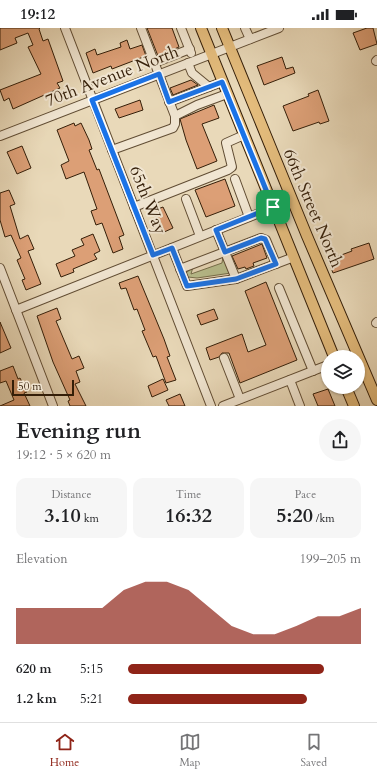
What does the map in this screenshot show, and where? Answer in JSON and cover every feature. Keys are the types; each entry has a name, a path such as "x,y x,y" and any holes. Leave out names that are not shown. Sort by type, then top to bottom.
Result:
{"main road":[{"name":"66th Street North","path":"201,28 331,350"},
{"name":"66th Street North","path":"222,28 292,200 377,400"},
{"path":"349,394 354,406"}],"street":[{"name":"65th Way","path":"65,28 211,406"},
{"path":"112,150 173,128 175,124 175,116 141,28"},
{"path":"182,28 190,49 192,73 209,87"},
{"path":"246,28 250,39"},
{"name":"70th Avenue North","path":"0,136 270,30 279,28"},
{"path":"154,63 190,49"},
{"path":"169,102 222,82"},
{"path":"175,116 197,105 227,94"},
{"path":"134,207 228,170 232,167 232,163 226,143 244,135"},
{"path":"235,179 249,217"},
{"path":"186,199 200,236"},
{"path":"16,310 292,200"},
{"path":"216,230 236,279"},
{"path":"180,269 264,238 276,264"},
{"path":"172,248 187,286 236,279 294,257"},
{"path":"0,268 53,406"},
{"path":"278,288 313,371"},
{"path":"224,358 240,399"},
{"path":"223,406 321,368"},
{"path":"290,380 300,406"}],"green space":[{"path":"223,256 231,273 197,278 188,277 186,273 193,267 191,274 222,263"}],"building":[{"path":"0,28 40,28 43,41 48,39 63,81 57,83 60,88 13,109 9,98 4,101 0,90 41,74 28,47 33,45 28,33 15,38 17,43 0,50"},
{"path":"147,28 172,28 179,47 158,56"},
{"path":"367,28 373,28 377,44 360,50 353,33"},
{"path":"127,40 130,49 142,45 146,56 112,69 111,66 93,73 86,53 95,49 97,55 121,47 120,43"},
{"path":"282,57 286,69 293,67 295,73 264,85 257,66"},
{"path":"191,80 198,85 173,95 170,88"},
{"path":"318,90 329,121 320,124 319,122 293,131 283,106 309,96 308,94"},
{"path":"140,100 143,110 119,118 115,109"},
{"path":"214,105 219,118 202,124 217,161 197,169 180,119"},
{"path":"74,123 75,126 81,123 89,140 92,149 89,150 97,170 99,169 124,235 119,237 123,249 113,253 102,223 96,225 91,211 97,209 84,172 66,179 61,165 69,161 57,130"},
{"path":"22,146 31,168 17,174 7,152"},
{"path":"225,179 235,206 206,217 195,190"},
{"path":"9,190 15,204 10,206 20,239 28,235 34,249 28,251 41,284 26,290 22,280 25,279 17,260 21,258 11,235 5,237 0,220 0,193"},
{"path":"163,207 173,228 162,233 153,211"},
{"path":"93,234 100,251 94,254 97,259 73,269 74,272 61,277 56,264 75,256 72,250 84,245 81,239"},
{"path":"369,243 374,259 333,273 328,260 352,251 351,249"},
{"path":"262,244 267,258 253,263 254,266 246,269 245,267 238,269 232,256"},
{"path":"138,276 164,339 170,356 167,357 176,380 166,383 156,356 153,357 142,331 145,330 137,309 134,310 126,288 121,289 119,283"},
{"path":"266,282 297,360 240,383 229,353 222,353 219,357 210,360 206,348 242,334 248,352 266,345 245,291"},
{"path":"57,308 61,319 56,321 72,359 79,356 84,368 76,371 80,382 75,384 86,406 70,406 68,401 70,400 53,362 37,316"},
{"path":"214,309 218,319 201,325 197,315"},
{"path":"0,322 11,348 0,353"},
{"path":"13,366 18,379 20,378 27,392 24,393 30,406 0,406 14,400 6,381 0,383 0,371"},
{"path":"163,379 168,390 152,397 148,386"},
{"path":"321,391 321,394 330,394 335,406 318,406 313,394"},
{"path":"180,394 185,406 169,406 166,400"}],"route":[{"path":"159,74 169,102 222,82 273,207 216,230 225,252 264,238 276,264 236,279 187,286 172,248 153,255 92,100 159,74"}]}
